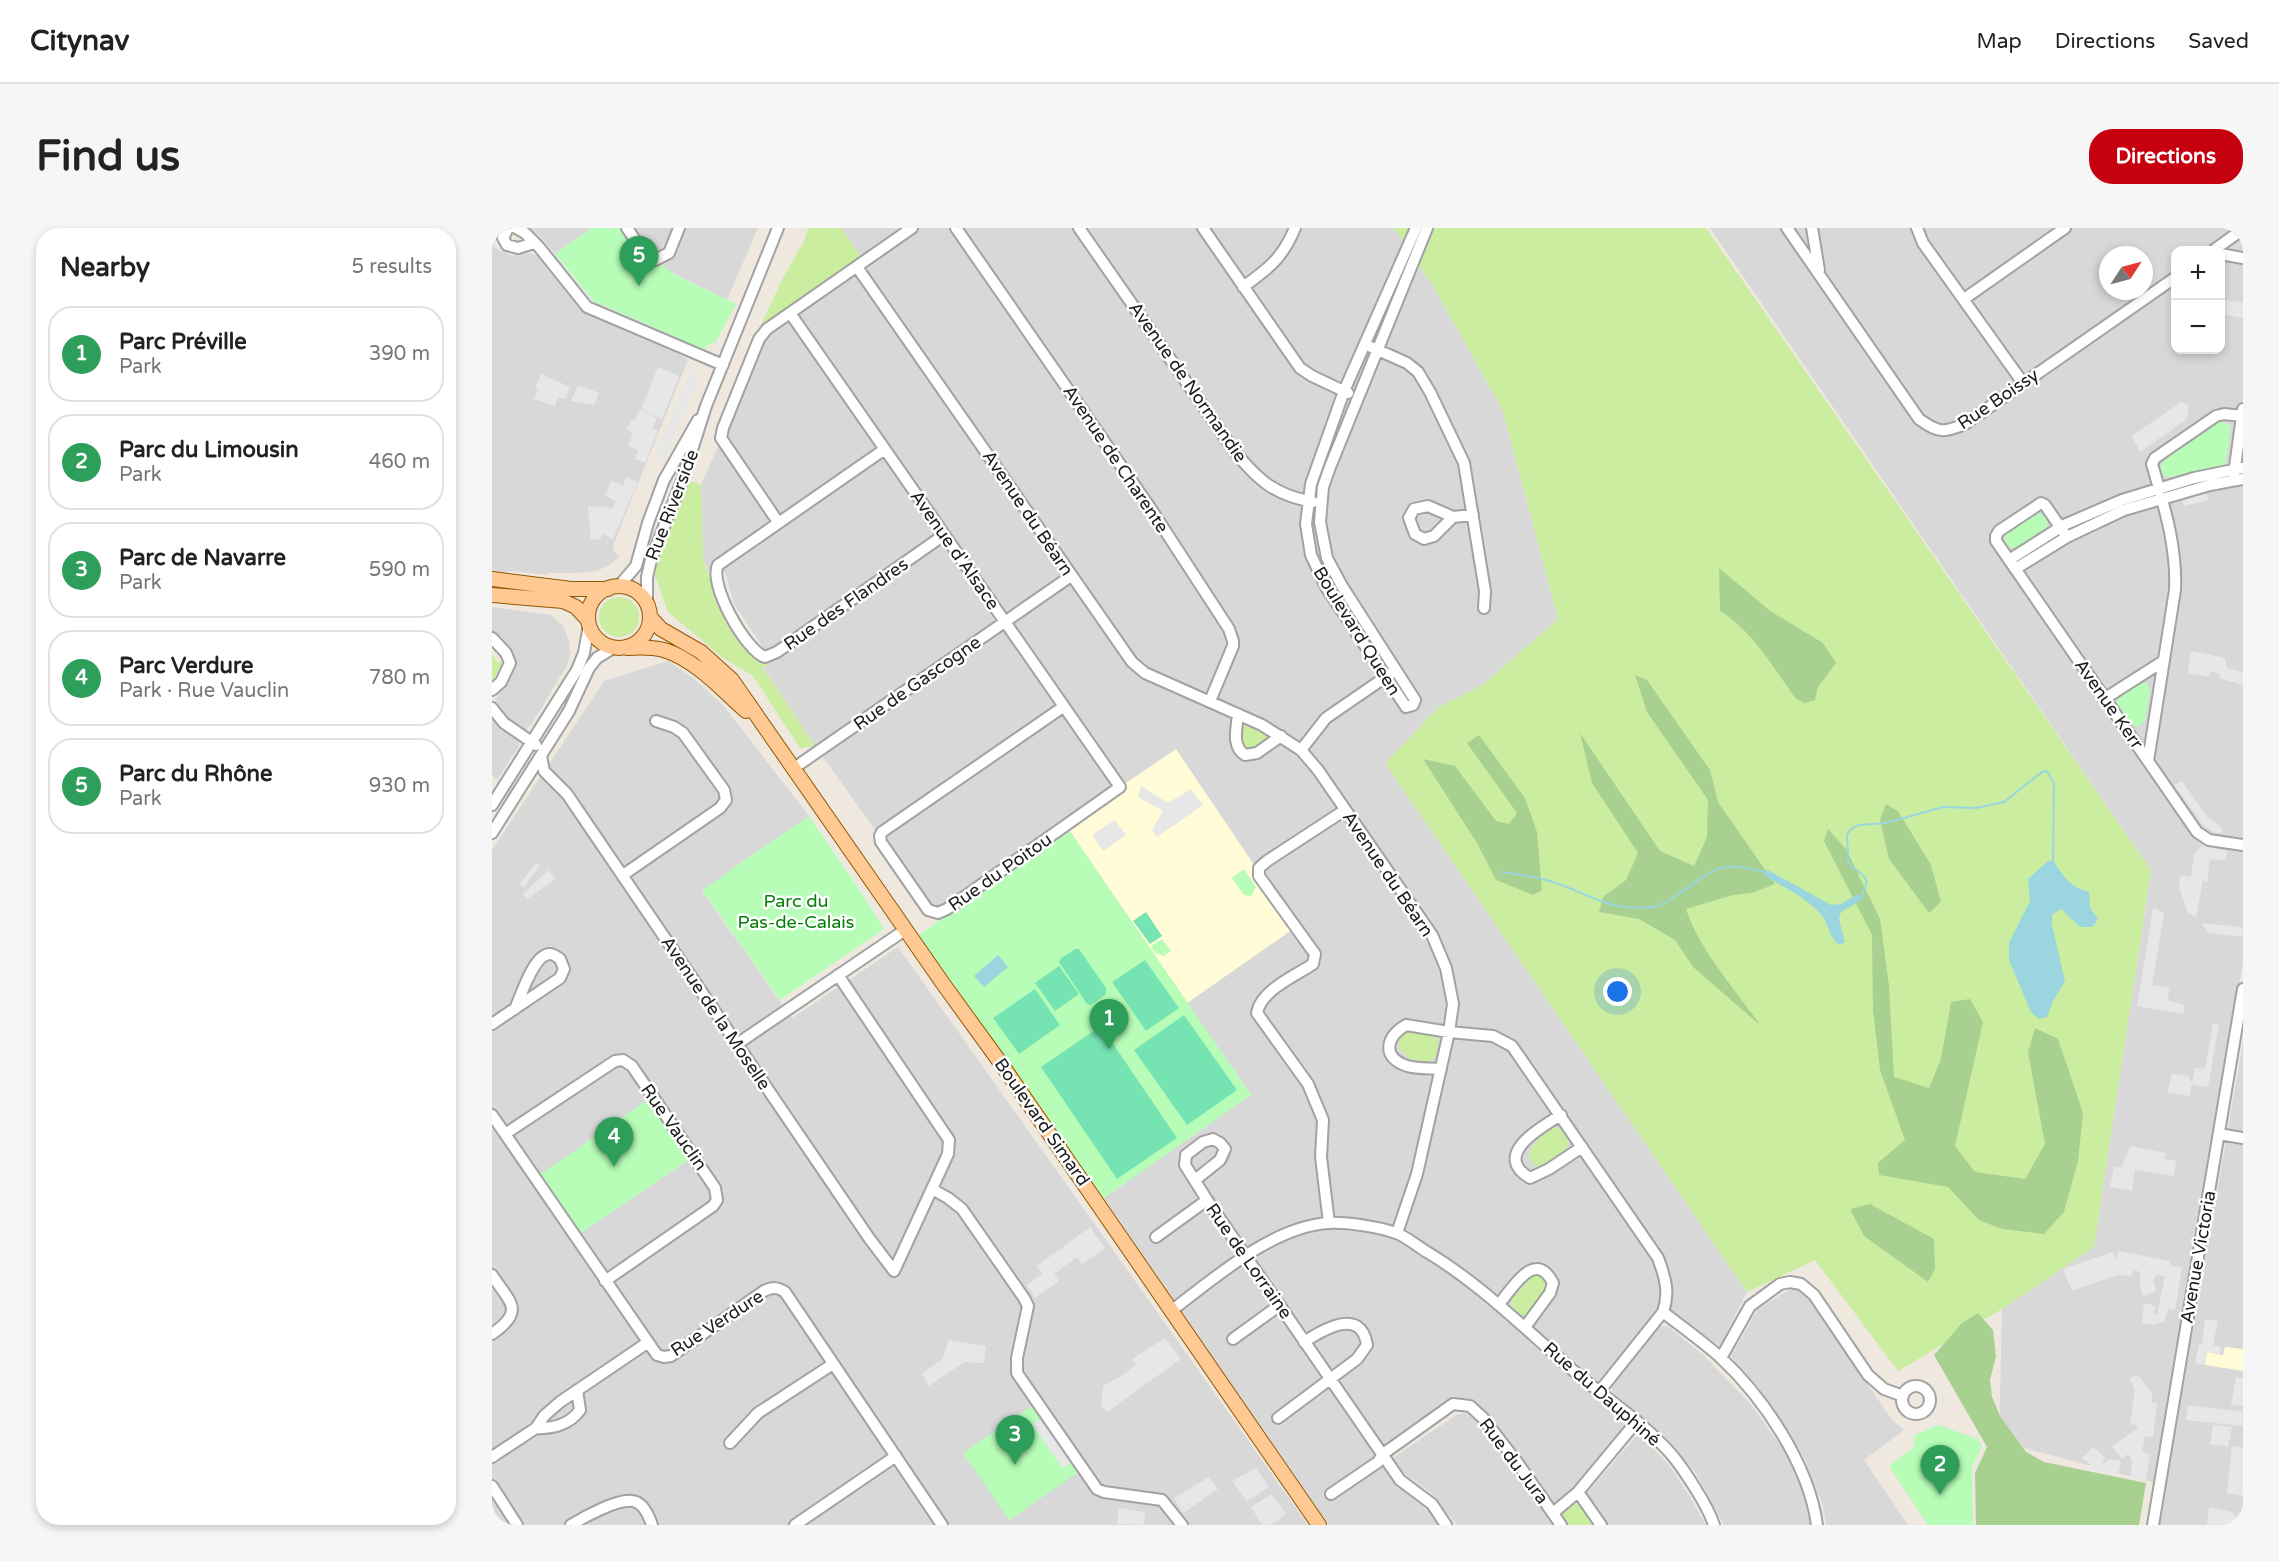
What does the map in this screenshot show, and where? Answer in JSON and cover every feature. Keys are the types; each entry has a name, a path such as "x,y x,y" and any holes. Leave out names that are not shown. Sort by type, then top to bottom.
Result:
{"main road":[{"path":"492,579 572,589 615,587 636,591 648,611 649,625 644,634 635,642 618,648 598,641 589,622 576,607 563,601 492,595"},
{"path":"589,622 589,610 594,601 615,587"},
{"name":"Boulevard Simard","path":"648,611 661,629 684,641 732,680 759,722 794,768 905,930 1002,1065 1320,1525"},
{"name":"Boulevard Simard","path":"618,648 654,648 673,654 701,673 759,722"}],"street":[{"path":"508,228 503,238 507,245 518,248 534,243"},
{"path":"516,228 525,232 587,307 723,365"},
{"path":"627,228 645,255 651,259 659,259 669,253 679,228"},
{"name":"Rue Riverside","path":"648,611 647,577 651,560 683,478 706,406 778,228"},
{"path":"778,522 721,438 759,339 767,329 912,228"},
{"name":"Avenue de Charente","path":"956,228 1151,509 1229,629 1233,646 1209,701"},
{"name":"Avenue de Normandie","path":"1079,228 1234,452 1254,475 1276,491 1322,503"},
{"path":"1203,228 1300,368 1357,396"},
{"path":"1243,287 1277,260 1295,228"},
{"name":"Boulevard Queen","path":"1416,228 1412,252 1323,487 1320,522 1328,558 1342,586 1416,700 1413,705 1406,707 1326,587 1311,555 1306,524 1311,484 1344,391 1412,252 1427,228"},
{"name":"Rue Boissy","path":"1787,228 1919,419 1934,430 1949,431 1965,424 2171,280"},
{"path":"1812,228 1821,276"},
{"path":"1917,228 1923,243 2023,383"},
{"path":"1964,299 2065,228"},
{"path":"2220,246 2243,229"},
{"path":"2225,255 2243,258"},
{"name":"Avenue du Béarn","path":"857,267 1125,653 1145,674 1238,714 1281,736 1301,750 1318,770 1432,935 1446,968 1453,1004 1441,1069 1416,1174 1397,1233"},
{"name":"Avenue d'Alsace","path":"790,313 1120,787"},
{"path":"1366,344 1407,363 1424,380 1464,463 1485,591 1484,608"},
{"name":"Rue Riverside","path":"615,587 636,566 648,523 664,480 706,406"},
{"path":"2012,564 2060,527 2122,500 2160,494 2238,480 2242,412 2216,416 2155,458 2152,464 2160,494 2176,565 2175,590 2148,760"},
{"name":"Rue des Flandres","path":"885,449 718,565 716,575 726,608 754,651 765,657 777,652 944,535"},
{"path":"2012,564 2160,494 2239,468"},
{"name":"Avenue Kerr","path":"2060,527 2045,505 2041,503 1999,531 1996,541 2197,832 2209,840 2243,845"},
{"path":"1453,517 1473,515"},
{"path":"2060,527 2067,537"},
{"name":"Rue de Gascogne","path":"794,768 1071,576"},
{"path":"492,805 580,664 586,646 589,622"},
{"path":"492,638 506,653 510,663 501,682 492,690"},
{"path":"492,832 574,702 591,664 618,648"},
{"path":"2104,699 2162,662"},
{"path":"1301,750 1326,718 1396,671"},
{"name":"Rue du Poitou","path":"1063,706 882,832 881,842 924,906 933,913 947,909 1120,787"},
{"path":"492,708 504,723 542,753"},
{"path":"1238,714 1236,742 1245,755 1257,753 1281,736"},
{"path":"623,875 720,808 726,800 724,790 683,733 674,726 656,721"},
{"name":"Avenue de la Moselle","path":"542,753 543,769 567,794 869,1238 894,1271 932,1189"},
{"path":"1329,1223 1321,1156 1323,1120 1308,1084 1257,1013 1258,1005 1268,994 1313,964 1314,954 1259,876 1259,868 1345,810"},
{"path":"737,1044 905,930"},
{"path":"492,1024 515,1009 560,978 564,969 560,959 551,954 536,961 515,1009"},
{"path":"838,975 949,1140 948,1154 932,1189 962,1209 1028,1306 1017,1358 1017,1373 1097,1489 1162,1500 1182,1525"},
{"name":"Avenue Victoria","path":"2153,1525 2243,989"},
{"path":"1441,1069 1408,1066 1397,1060 1389,1049 1389,1039 1406,1025 1493,1036 1512,1046 1658,1258 1667,1281 1667,1300 1663,1312 1599,1392"},
{"name":"Rue Vauclin","path":"505,1134 615,1061 623,1060 632,1066 694,1156 715,1188 717,1200 713,1206 605,1281"},
{"name":"Rue Verdure","path":"492,1115 657,1355 670,1356 764,1291 779,1288 785,1292 942,1525"},
{"path":"1561,1115 1527,1137 1518,1149 1516,1160 1522,1173 1530,1178 1549,1169 1581,1147"},
{"path":"2219,1134 2243,1137"},
{"name":"Rue de Lorraine","path":"1195,1180 1245,1257 1400,1480 1432,1504 1446,1525"},
{"path":"1156,1237 1207,1200"},
{"name":"Rue du Dauphiné","path":"1172,1310 1245,1257 1275,1239 1300,1229 1329,1223 1397,1233 1443,1261 1499,1304 1599,1392 1637,1421 1672,1456 1710,1514 1714,1525"},
{"path":"1499,1304 1528,1270 1536,1268 1548,1274 1553,1283 1550,1293 1525,1327"},
{"path":"492,1275 513,1307 512,1316 493,1330"},
{"path":"1721,1358 1750,1306 1780,1284 1790,1282 1801,1284 1814,1295 1868,1375 1884,1389 1903,1396"},
{"path":"1233,1339 1280,1305"},
{"path":"1663,1312 1721,1358 1746,1384 1782,1434 1805,1480 1817,1525"},
{"path":"1278,1418 1357,1359 1367,1345 1365,1334 1357,1327 1347,1323 1326,1328 1304,1342"},
{"path":"492,1457 536,1428 544,1416 577,1390 648,1343"},
{"path":"730,1443 758,1413 833,1364"},
{"path":"536,1428 548,1429 576,1417 580,1410 577,1390"},
{"name":"Rue du Jura","path":"1331,1494 1378,1462 1383,1454 1453,1404 1470,1406 1483,1418 1510,1453 1561,1525"},
{"name":"Rue du Jura","path":"1553,1513 1578,1492 1637,1421"},
{"path":"795,1525 896,1456"},
{"path":"492,1486 518,1525"},
{"name":"Rue du Jura","path":"1578,1492 1601,1525"},
{"path":"571,1525 594,1512 631,1500 637,1502 645,1510 652,1525"}],"shaded area":[{"path":"492,228 498,228 493,241 495,248 511,255 530,253 536,255 576,305 586,314 688,360 614,543 613,550 619,557 597,571 548,573 547,575 509,571 506,573 492,572"},
{"path":"528,228 592,228 555,254 539,235"},
{"path":"635,228 758,228 727,300 669,271 662,264 658,248 649,251"},
{"path":"841,228 1394,228 1432,284 1503,411 1558,619 1484,684 1439,707 1385,763 1747,1292 1720,1346 1659,1308 1592,1392 1627,1423 1569,1492 1555,1503 1488,1414 1475,1403 1465,1399 1449,1401 1375,1454 1393,1480 1430,1512 1439,1525 1329,1525 1104,1198 1251,1095 1187,1003 1295,927 950,911 939,919 815,746 763,667 772,661 734,604 725,572 709,573 703,558 701,485 767,336 867,265"},
{"path":"1710,228 2243,228 2243,398 2230,485 2243,483 2243,963 2155,1483 1999,1441 2002,1309 2094,1247 2151,870"},
{"path":"542,238 593,301 681,339 678,346 597,312 536,245"},
{"path":"2225,300 2243,303 2243,318 2225,315"},
{"path":"658,367 679,376 662,419 641,410"},
{"path":"692,367 698,380 662,465 656,453"},
{"path":"541,374 570,387 565,399 558,397 555,406 534,399 538,390 535,388"},
{"path":"578,385 599,393 594,405 571,401"},
{"path":"2181,402 2189,406 2187,419 2140,452 2132,436"},
{"path":"639,410 657,418 653,428 658,431 645,463 635,459 638,450 628,446 633,433 626,430 632,419 635,420"},
{"path":"626,477 638,482 613,539 603,534 600,539 591,540 588,507 604,506 612,509 616,501 605,496 611,481 623,486"},
{"path":"2205,490 2209,500 2184,506 2181,497"},
{"path":"492,607 551,615 564,627 569,642 570,656 566,667 527,730 522,730 495,706 495,701 516,662 503,641 492,633"},
{"path":"2191,651 2225,658 2227,668 2243,672 2243,685 2219,678 2220,674 2210,671 2209,677 2188,673"},
{"path":"668,661 693,678 723,705 809,816 702,891 792,1018 898,947 1308,1525 492,1525 492,850 604,681"},
{"path":"492,715 519,740 519,746 497,780 492,774"},
{"path":"1176,749 1296,927 1187,1003 1067,827"},
{"path":"2182,781 2207,817 2221,827 2223,833 2215,833 2203,825 2174,785"},
{"path":"1141,786 1168,803 1191,789 1203,805 1157,837 1152,830 1163,811 1138,797"},
{"path":"1115,820 1126,835 1103,851 1092,835"},
{"path":"2203,845 2227,851 2225,861 2210,859 2207,883 2203,880 2196,917 2188,913 2179,888 2181,875 2191,877 2194,853"},
{"path":"536,863 540,865 524,887 519,885"},
{"path":"549,870 556,879 527,899 523,894"},
{"path":"2153,908 2164,913 2152,985 2169,988 2168,1000 2185,1005 2183,1014 2137,1006"},
{"path":"2201,923 2242,927 2243,937 2208,933"},
{"path":"2213,1024 2219,1024 2208,1087 2192,1085 2189,1096 2167,1093 2172,1074 2188,1076 2192,1084 2195,1068 2205,1069"},
{"path":"2243,1042 2243,1525 2159,1525"},
{"path":"2131,1146 2166,1153 2165,1159 2176,1161 2174,1176 2135,1170 2132,1191 2110,1187 2114,1167 2121,1167"},
{"path":"1090,1227 1105,1248 1082,1264 1077,1257 1054,1274 1059,1281 1034,1298 1027,1285 1042,1274 1037,1266"},
{"path":"2118,1251 2171,1261 2170,1266 2182,1267 2175,1310 2168,1309 2164,1322 2154,1325 2142,1323 2144,1303 2155,1306 2154,1314 2157,1315 2165,1276 2156,1275 2153,1281 2156,1291 2143,1296 2140,1272 2134,1270 2131,1276 2117,1275 2072,1291 2063,1269 2113,1252 2116,1260"},
{"path":"1792,1288 1806,1294 1892,1420 1904,1430 1864,1460 1908,1525 1826,1525 1823,1506 1803,1455 1731,1356 1758,1309"},
{"path":"2205,1319 2218,1321 2213,1345 2221,1347 2220,1354 2207,1352 2205,1365 2195,1363 2199,1344 2202,1344"},
{"path":"1660,1326 1668,1326 1704,1356 1748,1401 1787,1454 1806,1496 1811,1525 1724,1525 1697,1475 1664,1435 1613,1393 1611,1385"},
{"path":"1165,1338 1181,1359 1107,1412 1101,1406 1103,1386 1125,1374 1136,1364 1132,1359"},
{"path":"949,1340 986,1346 984,1363 964,1362 929,1386 922,1374 942,1359"},
{"path":"2225,1347 2243,1349 2243,1371 2205,1365 2207,1352 2223,1355"},
{"path":"2138,1375 2153,1395 2151,1403 2157,1403 2153,1437 2145,1436 2142,1452 2150,1454 2146,1480 2131,1478 2132,1460 2128,1454 2122,1459 2112,1446 2138,1428 2137,1425 2130,1424 2135,1390 2130,1378"},
{"path":"2236,1377 2243,1378 2243,1406 2231,1405"},
{"path":"2188,1405 2243,1412 2242,1426 2186,1420"},
{"path":"1466,1413 1476,1421 1553,1525 1457,1525 1430,1492 1402,1472 1393,1458 1456,1415"},
{"path":"1042,1418 1072,1462 1062,1468 1032,1424"},
{"path":"2213,1425 2232,1427 2228,1447 2210,1444"},
{"path":"1638,1434 1669,1465 1706,1525 1607,1525 1586,1494"},
{"path":"2232,1446 2243,1448 2243,1496 2227,1493"},
{"path":"2093,1447 2106,1458 2102,1462 2104,1464 2108,1459 2121,1461 2118,1475 2089,1470 2090,1464 2082,1458"},
{"path":"1256,1468 1269,1487 1247,1501 1232,1481"},
{"path":"1209,1477 1218,1489 1183,1513 1174,1498"},
{"path":"1272,1494 1286,1514 1271,1525 1262,1525 1251,1507"},
{"path":"2209,1507 2232,1512 2240,1525 2207,1525"},
{"path":"1119,1508 1145,1512 1144,1525 1117,1524"}],"green space":[{"path":"592,228 624,228 649,263 662,264 675,275 736,304 716,342 707,345 704,350 593,301 555,254"},
{"path":"808,228 841,228 862,258 758,331 783,278 804,241"},
{"path":"1394,228 1706,228 2151,870 2094,1247 2002,1309 1898,1371 1815,1260 1747,1292 1385,763 1439,707 1484,684 1558,619 1503,411 1432,284"},
{"path":"2220,422 2227,423 2231,428 2226,462 2223,466 2170,477 2163,475 2160,468 2164,460"},
{"path":"689,480 701,485 703,558 720,608 752,656 761,662 772,662 763,668 815,746 800,748 753,676 723,658 668,612 654,573"},
{"path":"2038,513 2046,517 2048,527 2018,548 2008,547 2004,542 2007,532"},
{"path":"1719,568 1770,611 1823,643 1836,663 1818,687 1815,700 1805,703 1796,699 1753,640 1732,619 1720,611"},
{"path":"619,597 627,598 633,603 638,609 638,625 633,631 627,636 619,637 611,636 605,631 600,625 599,617 600,609 605,603 611,598"},
{"path":"492,654 498,663 505,658 504,669 500,668 494,679 496,681 492,685"},
{"path":"1635,675 1647,680 1710,770 1718,802 1775,884 1752,893 1733,895 1686,909 1699,939 1761,1026 1693,967 1675,940 1639,919 1599,912 1603,897 1626,880 1638,853 1592,783 1580,733 1660,851 1694,866 1707,837 1708,800 1647,712"},
{"path":"2141,681 2148,684 2150,691 2145,721 2138,727 2131,724 2117,702 2121,695"},
{"path":"1244,723 1269,734 1269,740 1258,750 1247,752 1240,742 1241,726"},
{"path":"1479,735 1525,798 1537,832 1542,890 1533,895 1496,880 1477,843 1423,759 1455,766 1496,821 1509,824 1517,813 1467,743"},
{"path":"1886,804 1898,811 1931,865 1941,902 1929,913 1889,859 1880,820"},
{"name":"Parc du Pas-de-Calais","path":"809,816 884,929 780,1000 702,890"},
{"path":"1067,827 1251,1095 1104,1198 919,935"},
{"path":"1828,829 1846,849 1880,919 1889,986 1894,1077 1929,1088 1941,1059 1951,1002 1970,999 1983,1022 1955,1146 1975,1172 2025,1179 2045,1144 2028,1052 2035,1028 2058,1039 2083,1113 2078,1161 2064,1212 2044,1234 2002,1229 1979,1220 1948,1187 1879,1175 1878,1163 1905,1140 1880,1070 1873,1010 1872,935 1824,841"},
{"path":"1244,869 1256,887 1251,896 1244,895 1232,878"},
{"path":"1146,912 1162,936 1150,944 1133,921"},
{"path":"1162,939 1171,951 1164,956 1155,953 1151,946"},
{"path":"1075,949 1079,949 1106,988 1106,994 1091,1005 1087,1004 1059,962"},
{"path":"1145,960 1179,1008 1146,1031 1112,982"},
{"path":"1059,966 1079,994 1055,1011 1035,983"},
{"path":"1035,989 1060,1025 1019,1054 993,1018"},
{"path":"1184,1015 1237,1090 1187,1125 1134,1050"},
{"path":"1101,1026 1177,1138 1117,1179 1041,1067"},
{"path":"1413,1029 1432,1033 1439,1039 1436,1056 1429,1062 1410,1059 1399,1049 1402,1034"},
{"path":"652,1097 694,1156 575,1237 535,1178"},
{"path":"1555,1127 1563,1130 1569,1141 1565,1150 1551,1162 1535,1166 1529,1157 1532,1147 1538,1139"},
{"path":"1870,1204 1934,1239 1935,1269 1928,1282 1864,1236 1850,1209"},
{"path":"1537,1275 1547,1283 1545,1293 1530,1312 1521,1316 1513,1308 1512,1299 1533,1276"},
{"path":"1978,1313 1993,1330 1996,1356 1990,1380 1992,1397 2000,1416 2026,1452 2044,1462 2146,1483 2139,1525 1976,1525 1975,1473 1987,1447 1934,1355 1962,1323"},
{"path":"1033,1405 1042,1418 1033,1424 1062,1468 1072,1462 1079,1472 1009,1520 963,1453"},
{"path":"1938,1425 1978,1439 1982,1446 1972,1467 1973,1525 1928,1525 1889,1466 1914,1447 1915,1435"},
{"path":"1572,1503 1581,1505 1595,1525 1568,1525 1562,1512"}],"water":[{"path":"2053,860 2068,880 2089,892 2090,908 2098,919 2093,927 2080,927 2061,909 2052,915 2052,925 2065,981 2047,1017 2039,1019 2031,1012 2009,960 2009,943 2030,901 2028,879 2047,862"},
{"path":"1768,870 1831,905 1841,904 1858,894 1863,897 1841,912 1839,919 1845,943 1838,944 1835,941 1824,920 1811,904 1768,878 1764,872"},
{"path":"998,955 1008,967 984,987 974,976"}],"waterway":[{"path":"1862,895 1867,882 1848,860 1847,835 1851,829 1859,825 1886,823 1943,807 1976,808 2004,802 2042,772 2047,771 2054,783 2053,860"},
{"path":"1502,872 1549,881 1614,905 1638,908 1662,904 1717,869 1736,867 1764,872"}],"place":[{"name":"Parc du Rhône","path":"639,286"},
{"name":"Parc Préville","path":"1109,1049"},
{"name":"Parc Verdure","path":"614,1167"},
{"name":"Parc de Navarre","path":"1015,1465"},
{"name":"Parc du Limousin","path":"1940,1495"}]}
